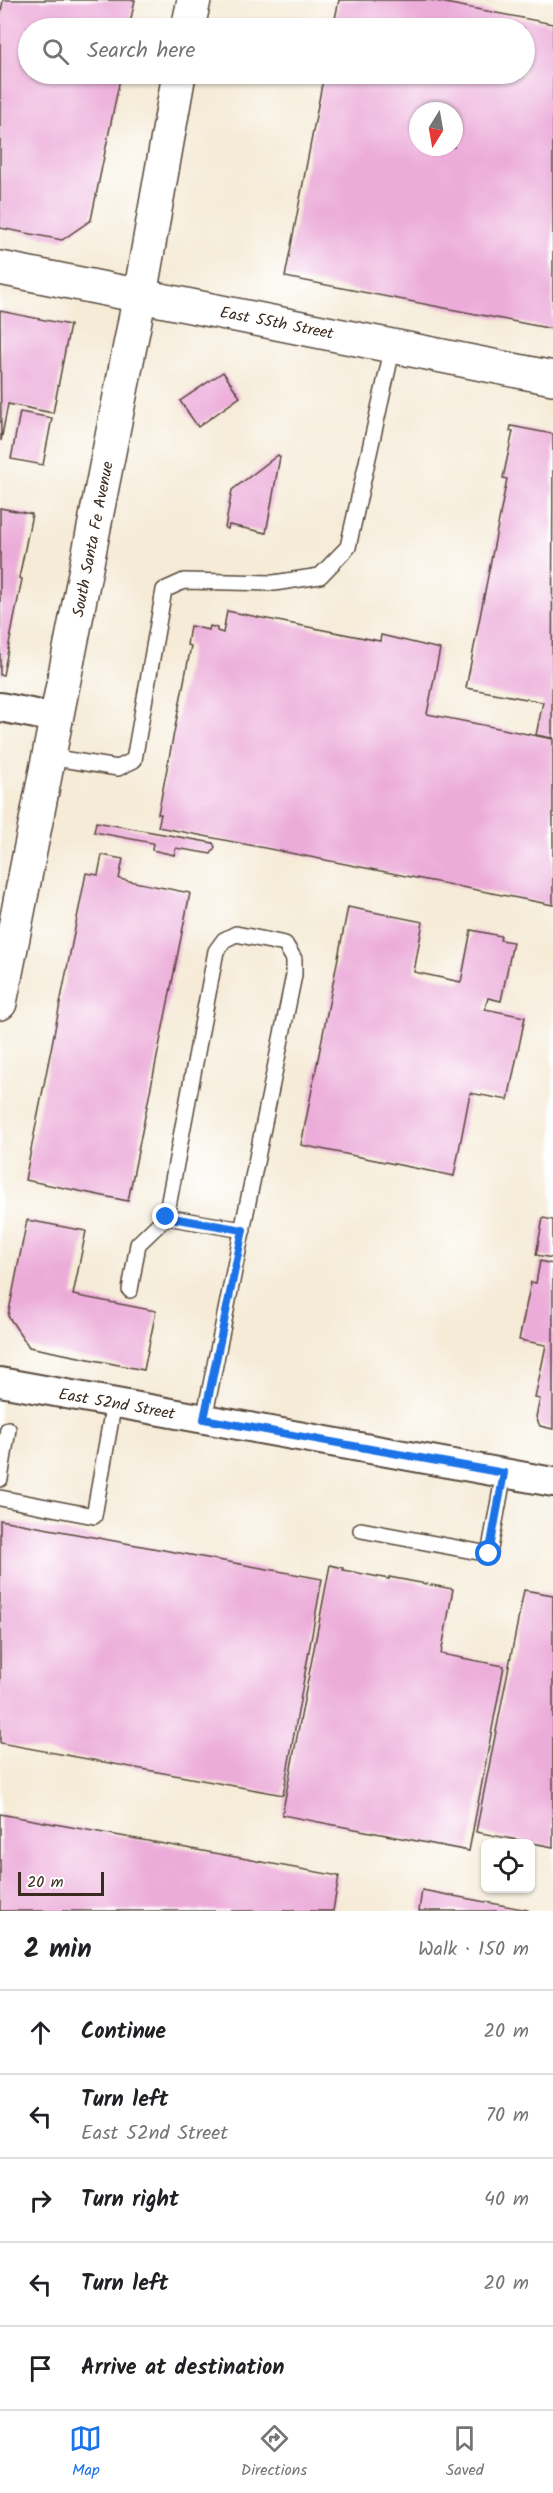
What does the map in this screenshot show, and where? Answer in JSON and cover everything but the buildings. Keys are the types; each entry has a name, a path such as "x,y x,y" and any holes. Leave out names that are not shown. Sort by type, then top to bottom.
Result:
{"main road":[{"path":"190,18 194,0"},
{"name":"South Santa Fe Avenue","path":"0,1003 140,295 177,84"},
{"name":"East 55th Street","path":"0,268 553,378"}],"street":[{"path":"0,707 57,718"},
{"name":"East 52nd Street","path":"0,1382 553,1482"}],"lane":[{"path":"49,757 118,768 134,760 164,590 184,581 274,583 320,576 348,547 393,346"},
{"path":"130,1290 138,1244 166,1217 216,951 224,940 236,934 285,944 294,958 294,975 204,1419"},
{"path":"166,1217 243,1230"},
{"path":"0,1498 94,1516 114,1402"},
{"path":"0,1479 8,1429"},
{"path":"361,1530 489,1554 504,1473"}],"route":[{"path":"166,1217 243,1230 204,1419 504,1473 489,1554"}]}
